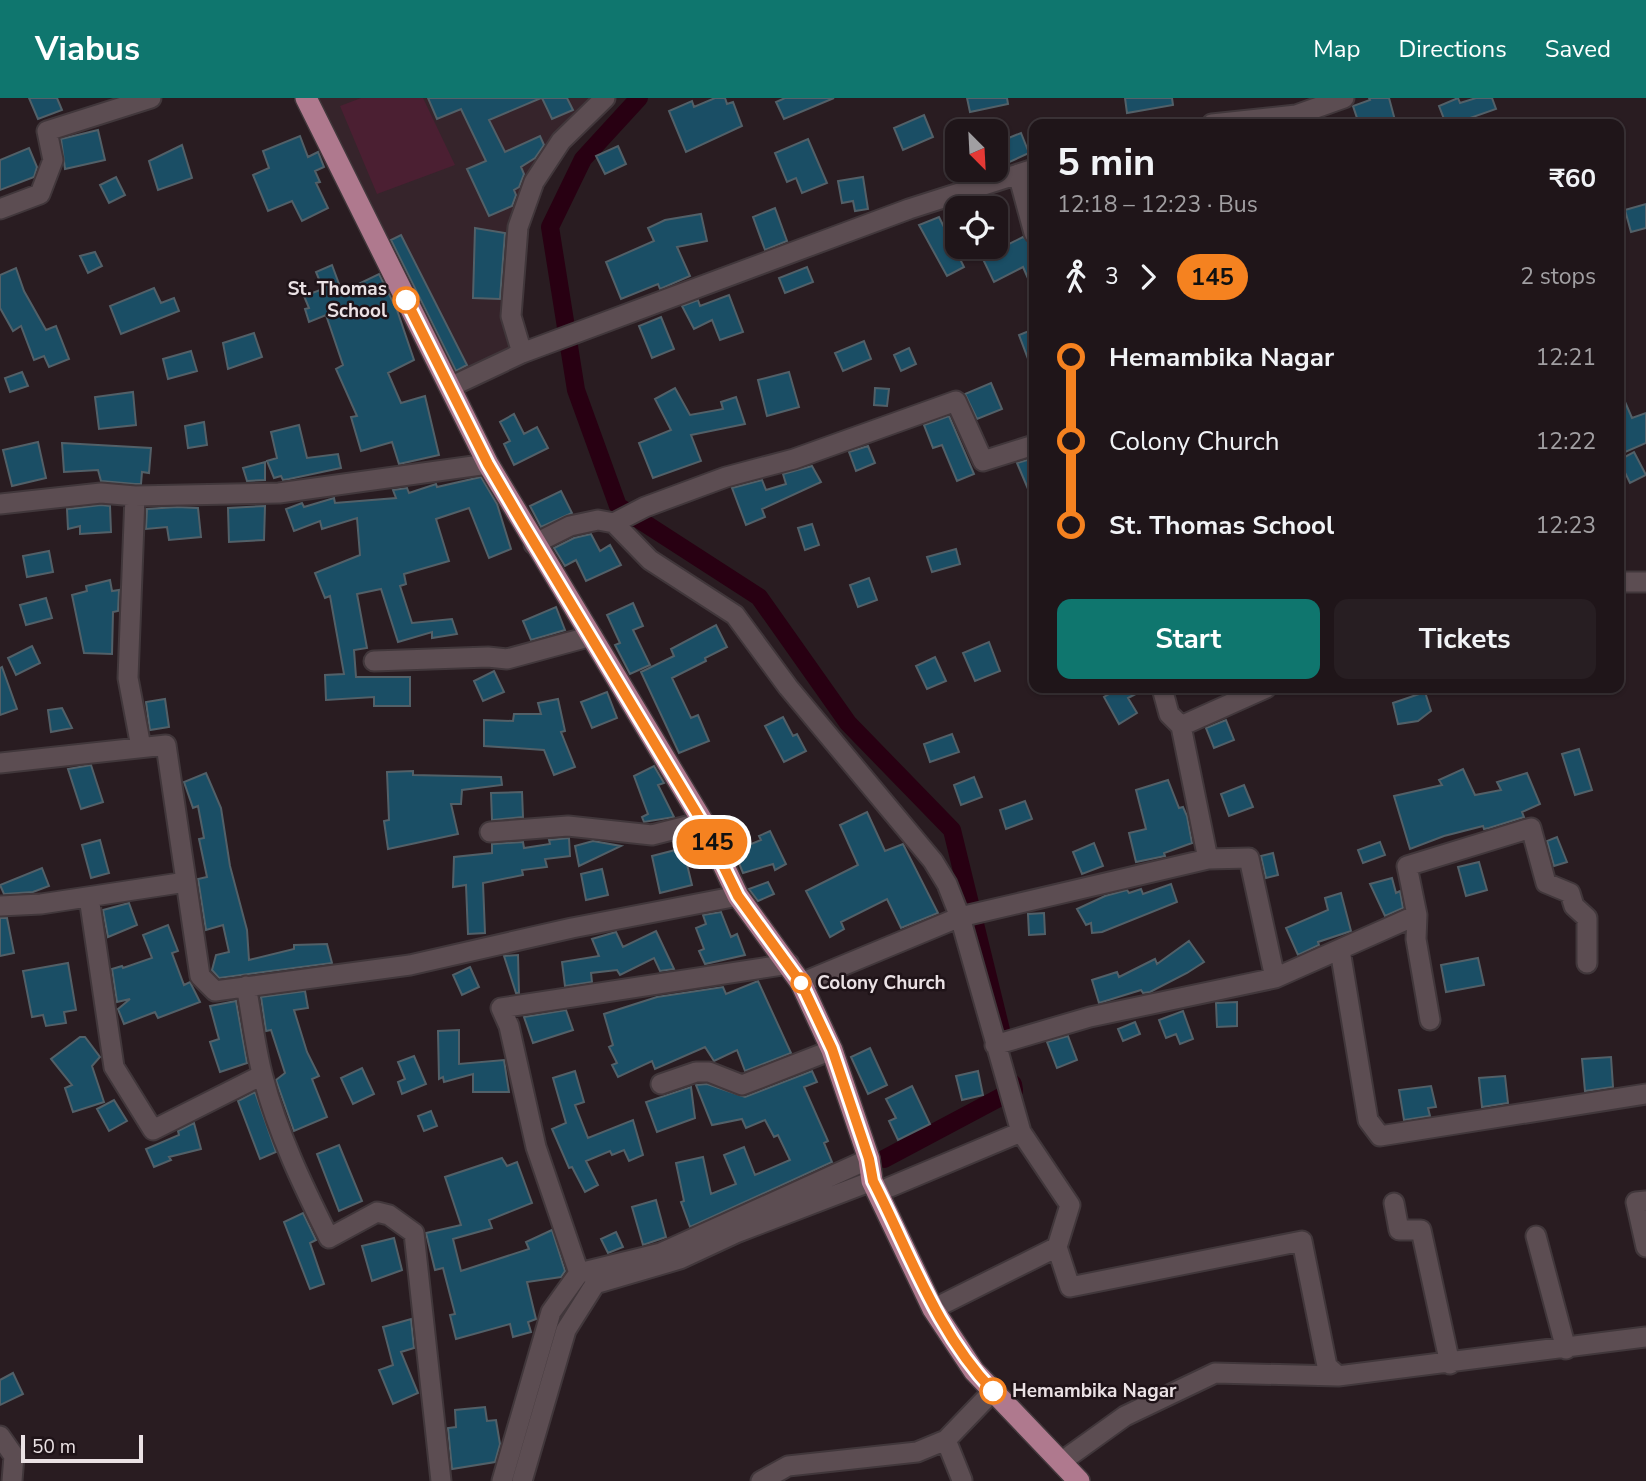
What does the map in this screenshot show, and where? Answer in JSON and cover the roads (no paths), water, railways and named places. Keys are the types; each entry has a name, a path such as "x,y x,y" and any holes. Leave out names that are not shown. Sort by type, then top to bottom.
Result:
{"main road":[{"path":"306,98 488,464 702,822 738,896 801,983 832,1049 869,1159 875,1186 933,1310 974,1371 1079,1481"}],"street":[{"path":"0,209 40,194 53,160 47,131 151,98"},
{"path":"522,353 511,316 518,227 534,182 561,141 605,98"},
{"path":"1300,119 1344,98"},
{"path":"450,387 522,353 909,209 1026,172 1029,195"},
{"path":"614,523 645,507 956,401 984,461 1029,446"},
{"path":"0,504 101,493 135,496 279,493 488,464"},
{"path":"135,496 128,678 141,747"},
{"path":"534,544 570,526 598,520 614,523 650,560 735,615 788,687 933,861 960,917 1020,1130 1070,1205 1057,1247 1070,1287 1303,1241 1327,1366 1338,1376"},
{"path":"1624,578 1646,582"},
{"path":"374,661 488,657 507,659 592,636"},
{"path":"1163,693 1169,713 1181,726 1208,859"},
{"path":"1181,726 1255,693"},
{"path":"0,763 166,745 200,976 215,990 410,965 572,928 738,896"},
{"path":"490,832 568,825 652,835 702,822"},
{"path":"1430,1020 1416,939 1417,915 1407,866 1531,828 1546,883 1570,893 1574,906 1587,918 1587,963"},
{"path":"801,983 960,917 1208,859 1249,858 1275,978"},
{"path":"0,906 186,883"},
{"path":"89,897 114,1067 153,1130 262,1075"},
{"path":"997,1052 1090,1017 1275,978 1417,915"},
{"path":"1340,950 1368,1120 1380,1136 1646,1094"},
{"path":"579,1273 536,1147 509,1026 501,1008 593,991 789,964"},
{"path":"246,986 262,1075 300,1180 329,1238 377,1212 389,1215 414,1233 441,1481"},
{"path":"661,1084 696,1072 709,1072 742,1085 832,1049"},
{"path":"522,1481 566,1330 595,1284 680,1259 736,1233 875,1186 1020,1130"},
{"path":"502,1481 551,1312 579,1273 661,1253 869,1159"},
{"path":"1646,1201 1636,1202 1646,1247"},
{"path":"1394,1203 1399,1230 1421,1230 1450,1364"},
{"path":"1536,1236 1566,1349"},
{"path":"933,1310 1057,1247"},
{"path":"1061,1462 1125,1416 1215,1373 1338,1376 1450,1364 1646,1337"},
{"path":"761,1481 788,1466 917,1452 946,1440 993,1391"},
{"path":"0,1436 14,1456 12,1481"},
{"path":"946,1440 962,1481"}],"waterway":[{"path":"639,98 583,159 550,227 576,390 618,506 759,597 848,723 952,830 1001,1030"},
{"path":"884,1159 1014,1090 1013,1084"}],"place":[{"name":"St. Thomas School","path":"406,300"},
{"name":"Colony Church","path":"801,983"},
{"name":"Hemambika Nagar","path":"993,1391"}]}
